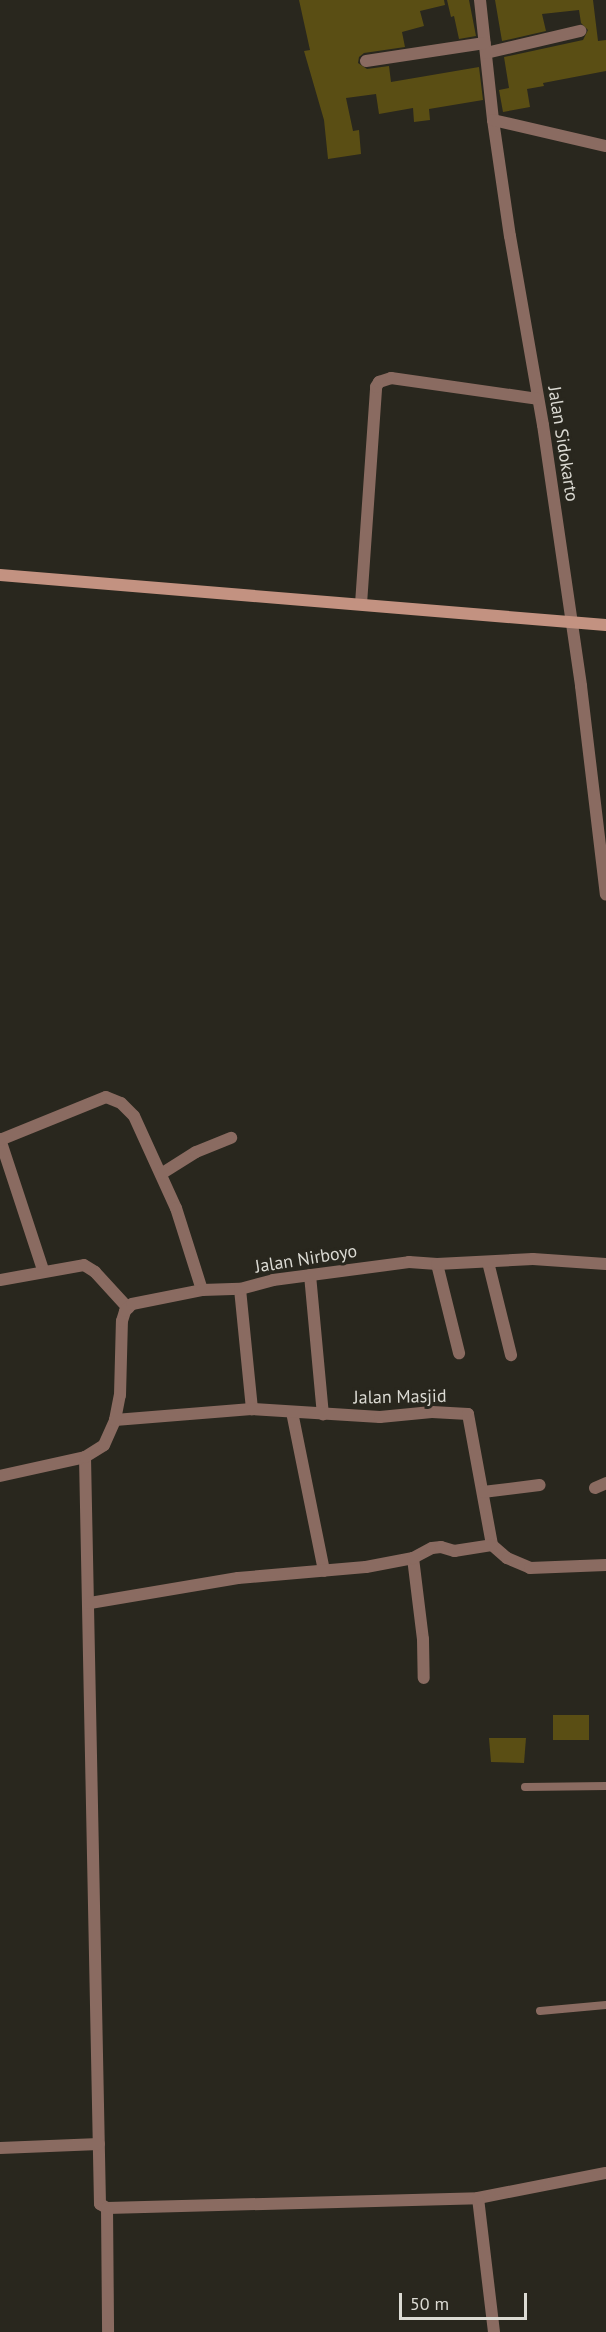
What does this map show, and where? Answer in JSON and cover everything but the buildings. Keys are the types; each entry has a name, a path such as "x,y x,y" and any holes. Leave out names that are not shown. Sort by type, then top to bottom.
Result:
{"main road":[{"path":"0,575 360,604 571,624 606,625"}],"street":[{"name":"Jalan Sidokarto","path":"480,0 493,120 538,399 593,769 606,895"},
{"path":"366,61 485,48 580,31"},
{"path":"493,120 606,146"},
{"path":"360,604 376,387 379,382 392,378 538,399"},
{"path":"43,1270 36,1255 0,1139 106,1097 121,1103 134,1116 176,1208 202,1290"},
{"path":"161,1174 196,1152 231,1138"},
{"name":"Jalan Nirboyo","path":"128,1308 132,1304 202,1290 240,1289 273,1280 409,1262 437,1264 533,1259 606,1263"},
{"path":"488,1262 511,1355"},
{"path":"437,1264 459,1353"},
{"path":"0,1280 43,1270 84,1265 95,1272 128,1308 122,1321 120,1395 115,1420 105,1445 85,1457 0,1476"},
{"path":"310,1275 323,1414"},
{"path":"240,1289 252,1408"},
{"name":"Jalan Masjid","path":"115,1420 252,1408 380,1417 432,1412 468,1414 492,1545"},
{"path":"292,1412 324,1570"},
{"path":"85,1457 90,1603 100,2204 106,2208 478,2198 606,2173"},
{"path":"483,1492 540,1485"},
{"path":"90,1603 238,1578 366,1567 413,1558 432,1548 441,1547 454,1551 492,1545 507,1558 530,1568 606,1565"},
{"path":"413,1558 423,1639 424,1678"},
{"path":"0,2148 99,2144"},
{"path":"478,2198 494,2332"},
{"path":"106,2208 108,2332"}],"lane":[{"path":"525,1787 606,1786"},
{"path":"540,2011 606,2005"}]}
